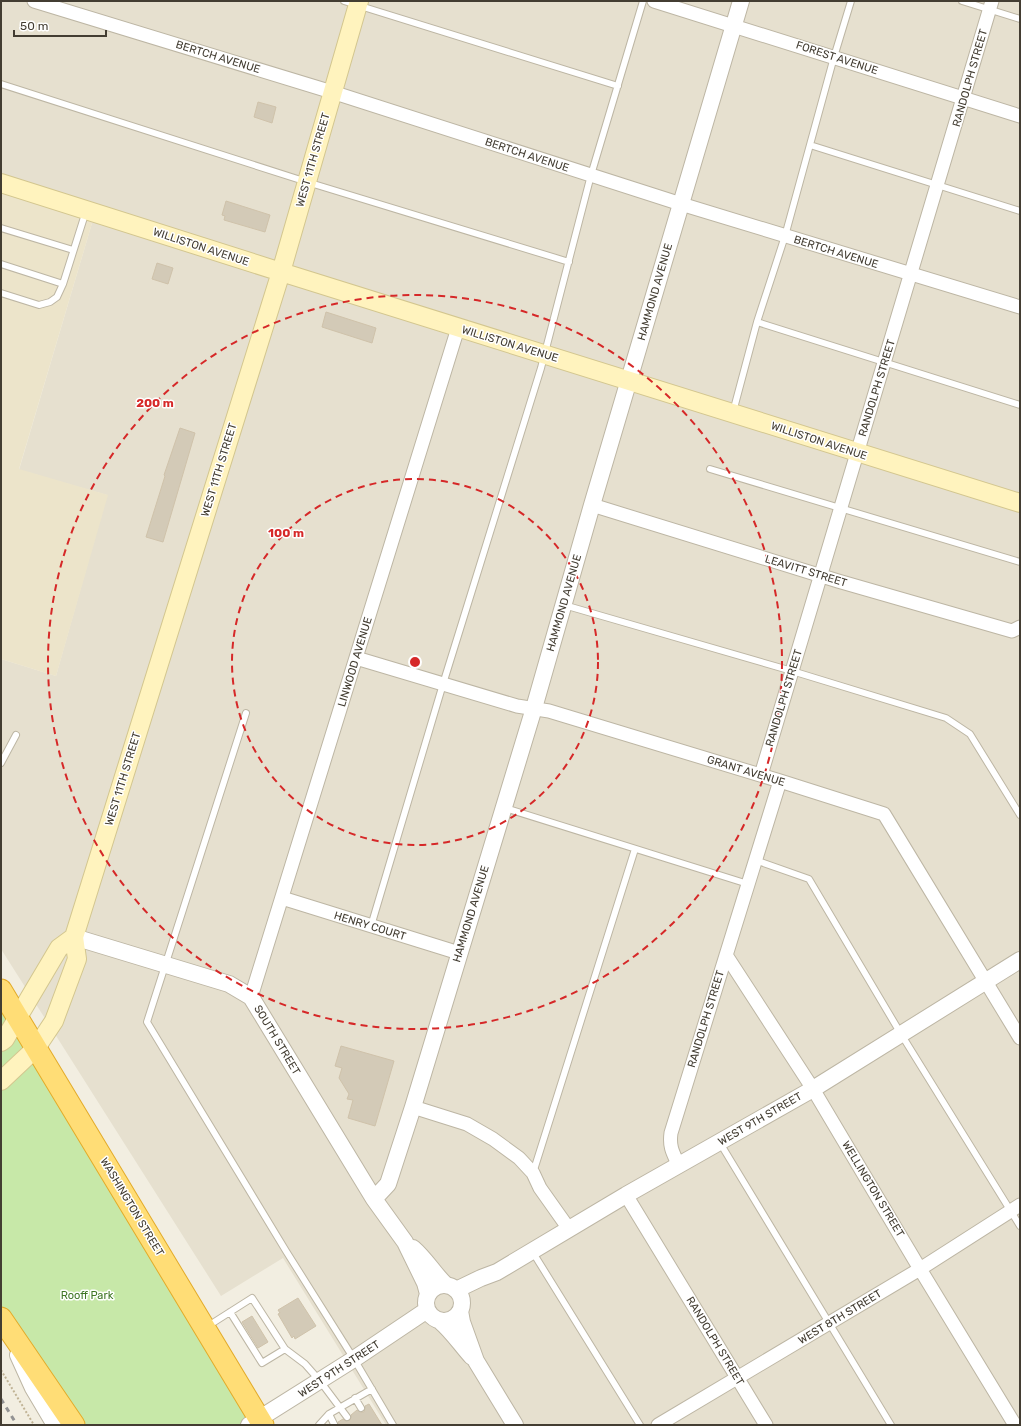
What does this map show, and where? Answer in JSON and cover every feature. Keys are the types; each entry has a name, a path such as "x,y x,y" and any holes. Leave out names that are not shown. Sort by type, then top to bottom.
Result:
{"highway":[{"name":"WASHINGTON STREET","path":"1,990 205,1328 257,1423"},
{"path":"1,1318 74,1425"}],"main road":[{"name":"WEST 11TH STREET","path":"1,1081 36,1048 54,1021 77,959 74,937 281,272 332,92 354,2"},
{"name":"WILLISTON AVENUE","path":"1,183 458,328 1020,503"},
{"path":"1,1042 59,948 74,937"}],"street":[{"name":"BERTCH AVENUE","path":"34,1 332,92 681,204 1020,307"},
{"name":"FOREST AVENUE","path":"654,1 1020,116"},
{"name":"HAMMOND AVENUE","path":"374,1199 388,1184 413,1107 534,708 592,505 741,1"},
{"name":"RANDOLPH STREET","path":"761,775 991,5"},
{"name":"LINWOOD AVENUE","path":"251,997 458,328"},
{"name":"LEAVITT STREET","path":"592,505 821,575 1012,631 1020,627"},
{"name":"GRANT AVENUE","path":"356,658 517,706 549,711 884,814 1020,1038"},
{"name":"RANDOLPH STREET","path":"679,1166 669,1143 671,1133 780,781"},
{"name":"HENRY COURT","path":"282,898 459,953"},
{"name":"SOUTH STREET","path":"74,937 229,984 251,997 374,1199 405,1242 425,1283 427,1302"},
{"name":"WELLINGTON STREET","path":"726,955 813,1089 1015,1425"},
{"name":"WEST 9TH STREET","path":"451,1288 497,1272 626,1194 679,1166 813,1089 1020,960"},
{"path":"413,1107 467,1124 493,1139 519,1158 532,1173 540,1188 569,1229"},
{"name":"RANDOLPH STREET","path":"626,1194 766,1425"},
{"name":"WEST 8TH STREET","path":"658,1425 920,1269 1016,1208"},
{"name":"SOUTH STREET","path":"405,1242 420,1254 438,1278 451,1288"},
{"name":"WEST 9TH STREET","path":"461,1309 497,1272"},
{"path":"461,1309 451,1319 440,1320 434,1318 427,1302 435,1287 451,1288 460,1294 462,1322 476,1361 515,1425"},
{"name":"WEST 9TH STREET","path":"257,1423 354,1359 427,1302"},
{"path":"1,1318 33,1388 55,1425"},
{"path":"440,1320 476,1361"}],"lane":[{"path":"371,926 544,354 591,176 643,1"},
{"path":"733,414 757,322 785,236 834,57 851,1"},
{"path":"962,1 991,5 1020,19"},
{"path":"354,2 618,86"},
{"path":"1,84 307,182 568,262"},
{"path":"810,145 1020,211"},
{"path":"1,293 39,305 50,302 57,297 63,284 86,210"},
{"path":"1,228 73,250"},
{"path":"1,264 63,284"},
{"path":"757,322 1020,405"},
{"path":"710,469 1020,562"},
{"path":"564,604 946,718 970,734 1020,815"},
{"path":"246,713 147,1022 393,1425"},
{"path":"1,763 16,735"},
{"path":"503,807 748,884"},
{"path":"532,1173 635,849"},
{"path":"755,860 809,879 901,1034 1016,1208 1020,1226"},
{"path":"720,1142 828,1324 891,1425"},
{"path":"532,1251 640,1425"},
{"path":"205,1328 252,1298 285,1349 305,1364 347,1417"},
{"path":"230,1312 262,1363 285,1349"},
{"path":"319,1425 329,1414 372,1389"},
{"path":"355,1398 361,1408"},
{"path":"329,1414 334,1424"}],"path":[{"path":"1,1370 34,1425"}],"shaded area":[{"path":"1,1 1020,1 1020,1425 386,1425 283,1258 221,1296 1,949 1,659 56,676 107,495 19,470 95,213 1,183"},
{"path":"1,183 95,213 19,469 108,495 56,676 1,659"}],"green space":[{"name":"Rooff Park","path":"1,990 263,1425 74,1425 1,1318"}],"building":[{"path":"258,102 276,107 272,123 254,117"},
{"path":"226,201 270,215 265,232 224,220 225,216 222,215"},
{"path":"157,263 173,268 168,284 152,279"},
{"path":"326,312 376,328 372,343 322,327"},
{"path":"180,428 195,433 163,542 146,537 165,476 164,475"},
{"path":"341,1046 394,1061 375,1126 348,1118 353,1100 347,1099 349,1094 339,1078 342,1068 335,1066"},
{"path":"298,1298 316,1326 295,1339 294,1336 292,1338 278,1314 280,1313 278,1310"},
{"path":"252,1316 268,1342 258,1348 242,1322"},
{"path":"369,1404 382,1425 338,1425 338,1422 343,1419 346,1421 350,1420 351,1415 357,1410 364,1412 365,1406"}],"railway":[{"path":"1,1399 17,1425"}]}
